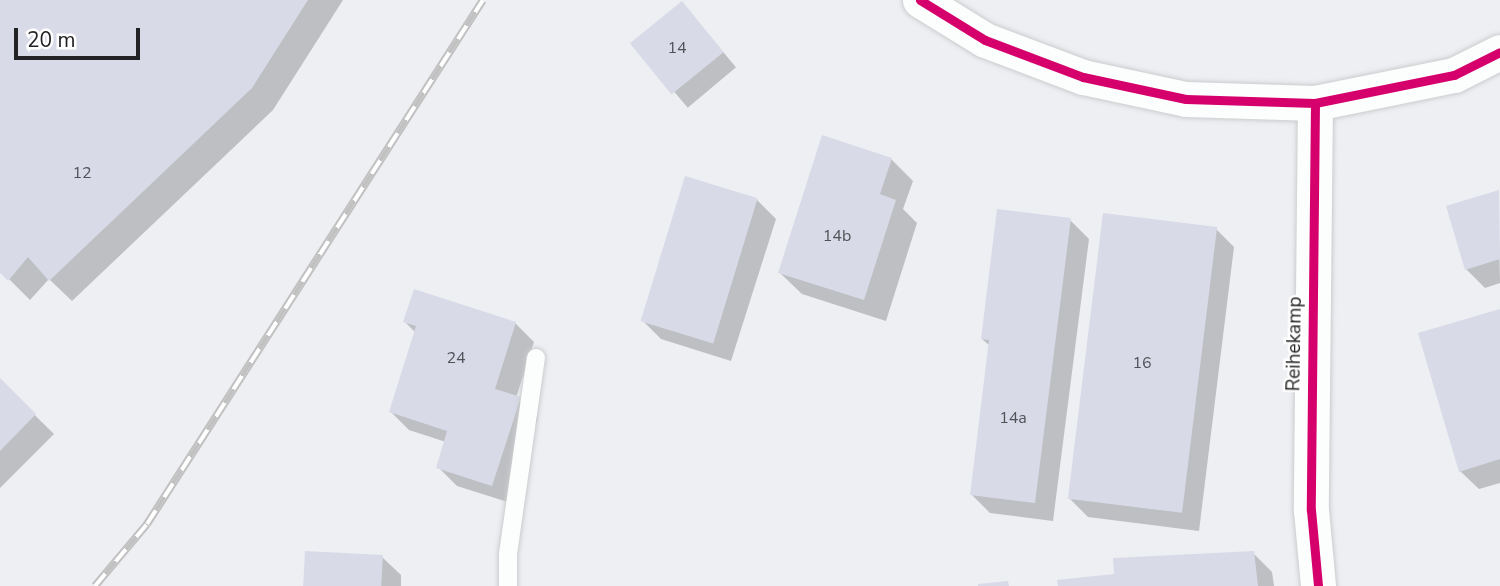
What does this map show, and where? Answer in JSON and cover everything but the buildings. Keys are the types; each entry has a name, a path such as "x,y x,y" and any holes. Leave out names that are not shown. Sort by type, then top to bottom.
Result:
{"street":[{"path":"920,0 985,40 1083,77 1186,99 1315,103 1454,75 1500,52"},
{"name":"Reihekamp","path":"1315,103 1311,510 1318,586"}],"lane":[{"path":"508,586 508,554 536,358"}],"railway":[{"path":"95,586 147,524 483,0"}],"cycle path":[{"path":"920,0 985,40 1083,77 1186,99 1315,103 1454,75 1500,52"},
{"path":"1315,103 1311,510 1318,586"}]}
